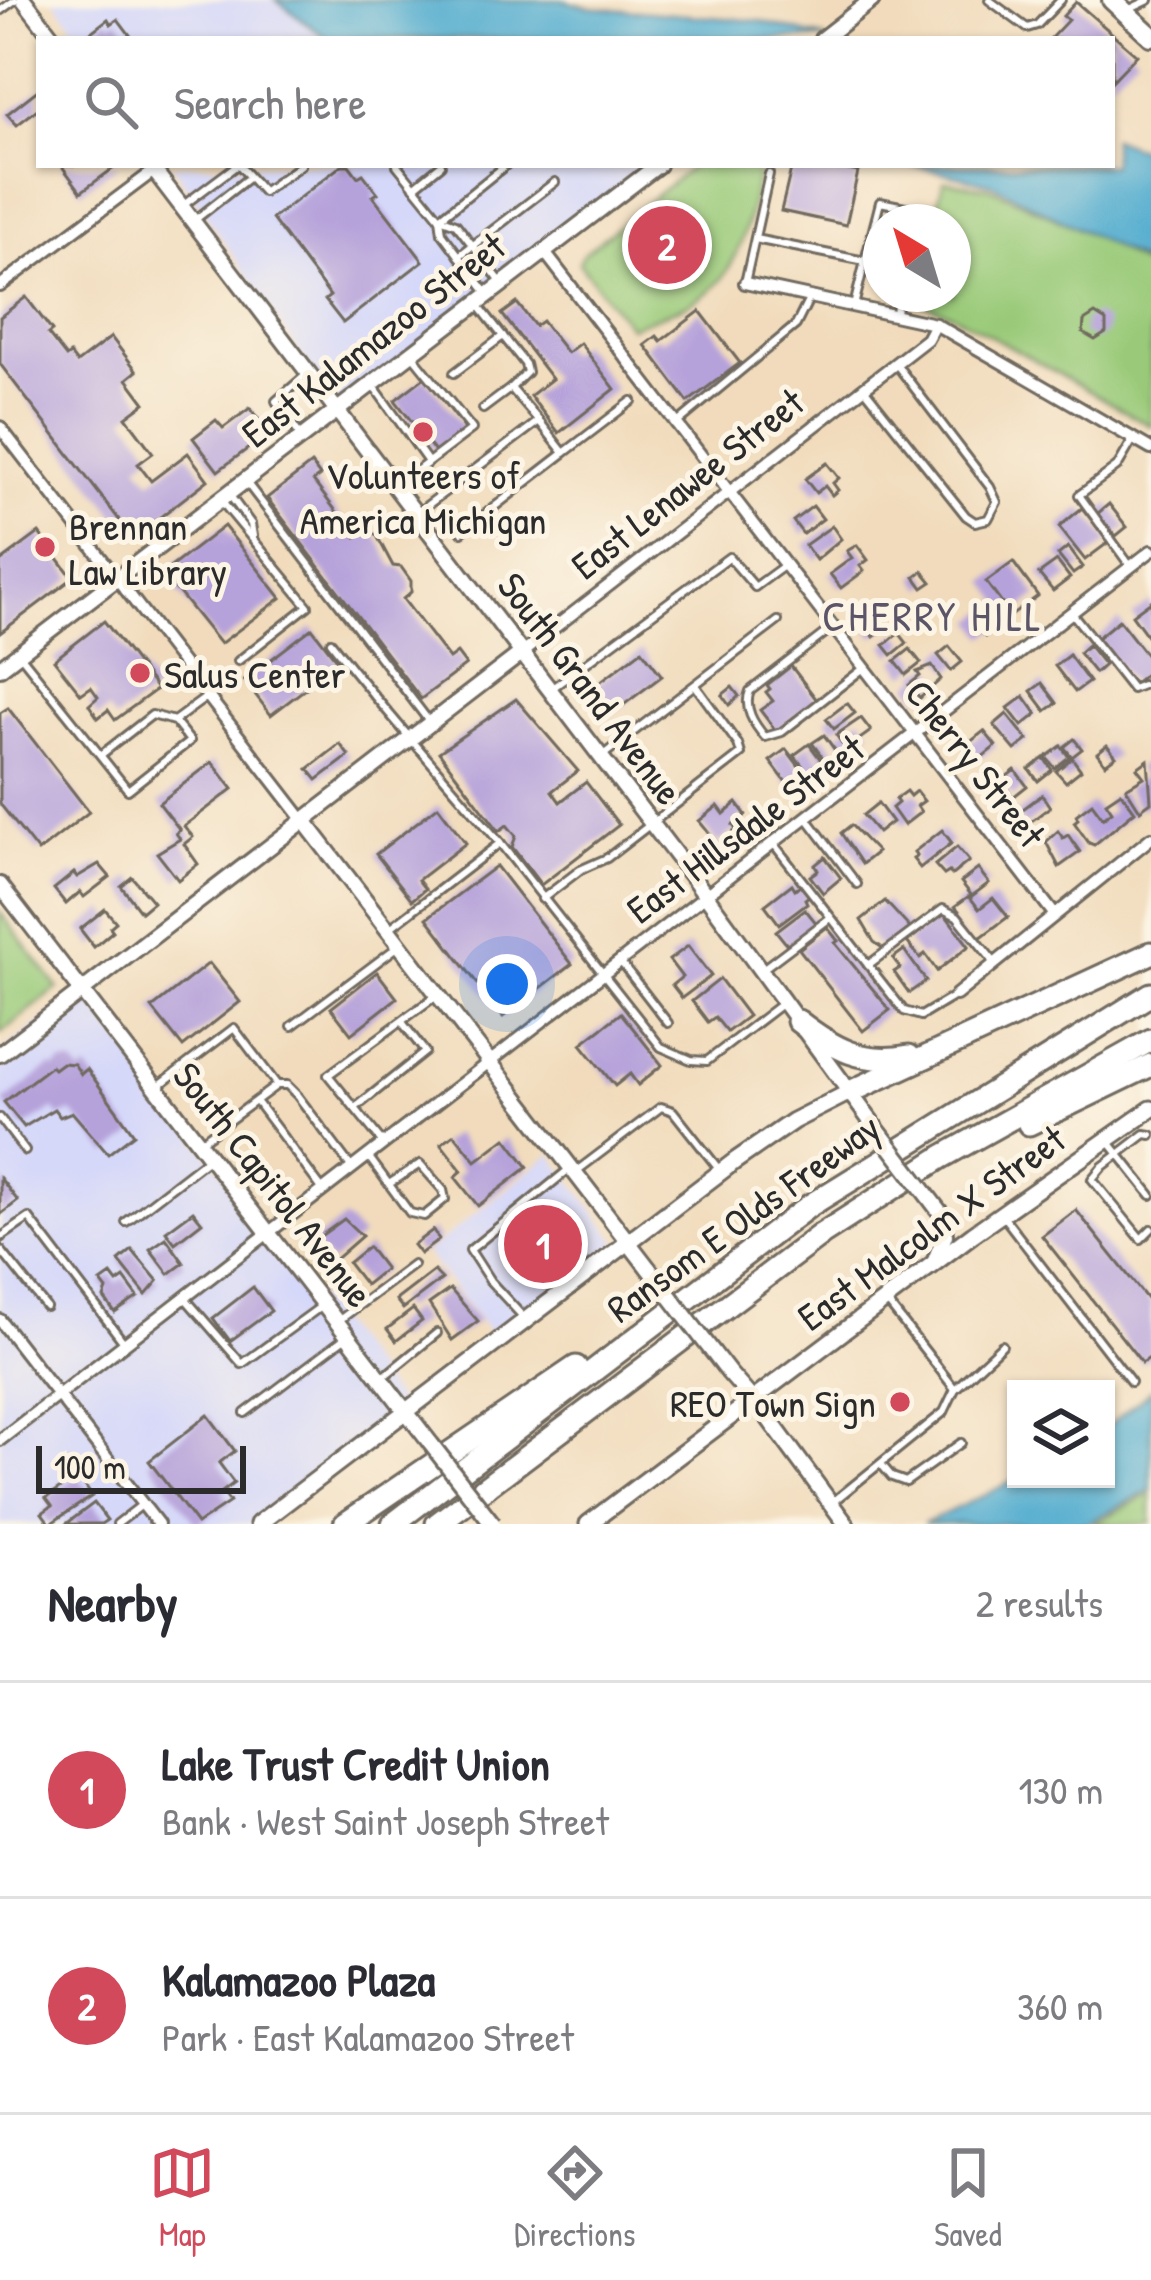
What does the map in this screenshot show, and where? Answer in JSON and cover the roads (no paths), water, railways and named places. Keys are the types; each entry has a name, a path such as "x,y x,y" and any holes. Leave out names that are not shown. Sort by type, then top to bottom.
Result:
{"highway":[{"path":"843,1094 1151,953"},
{"path":"942,1122 1006,1072 1151,978"},
{"name":"Ransom E Olds Freeway","path":"393,1524 779,1227 1151,994"},
{"path":"798,1021 843,1052 882,1060 916,1054 1005,1019"},
{"name":"Ransom E Olds Freeway","path":"437,1524 822,1234 942,1157 1151,1040"},
{"path":"822,1234 1151,1065"},
{"path":"345,1524 779,1227"},
{"path":"459,1524 535,1464 629,1379"}],"main road":[{"path":"1118,6 1151,36"},
{"path":"257,1524 766,1138 843,1094"},
{"name":"East Malcolm X Street","path":"589,1524 1001,1213 1151,1109"}],"street":[{"path":"20,0 51,36"},
{"path":"826,36 872,0"},
{"path":"0,286 153,168"},
{"name":"South Grand Avenue","path":"153,168 602,756 832,1067 843,1094 871,1120 943,1216 945,1234 934,1263"},
{"name":"East Kalamazoo Street","path":"0,668 654,168"},
{"name":"Cherry Street","path":"543,250 1054,914"},
{"path":"745,283 935,324 1151,449"},
{"name":"East Lenawee Street","path":"0,1054 896,364 927,339 935,324"},
{"path":"0,427 846,1524"},
{"name":"East Hillsdale Street","path":"0,1440 1151,551"},
{"path":"956,995 1151,838"},
{"name":"South Capitol Avenue","path":"0,885 493,1524"},
{"path":"2,1325 158,1524"}],"lane":[{"path":"0,11 20,0"},
{"path":"989,0 1027,28 1037,25 1057,2"},
{"path":"1118,6 1149,0"},
{"path":"182,206 234,168"},
{"path":"240,168 262,193 297,168"},
{"path":"399,168 440,218 456,224 502,282"},
{"path":"414,187 437,168"},
{"path":"440,218 502,168"},
{"path":"745,283 769,174"},
{"path":"194,221 248,178"},
{"path":"215,182 225,196"},
{"path":"459,256 555,182"},
{"path":"440,218 442,233 527,372 483,409"},
{"path":"754,239 863,261"},
{"path":"854,306 863,269"},
{"path":"676,424 796,325 810,297"},
{"path":"454,373 503,336"},
{"path":"397,486 472,429 410,352"},
{"path":"864,388 966,516 975,522 988,519 995,511 995,494 896,364"},
{"path":"301,436 276,401 310,372"},
{"path":"371,382 428,462"},
{"path":"511,388 564,453"},
{"path":"462,532 632,401"},
{"path":"417,513 538,421"},
{"path":"1131,566 1079,495 1106,478 1134,439"},
{"path":"244,480 430,722"},
{"path":"224,496 251,524 253,536 308,606 238,661"},
{"path":"551,689 729,556 755,587 785,565"},
{"path":"1072,613 1132,689 1142,685"},
{"path":"602,756 778,621"},
{"path":"833,627 750,691 748,710 756,727 765,736 782,732 864,668"},
{"path":"331,642 379,705 412,737 500,843 654,1042 698,1062 714,1058 784,1002"},
{"path":"19,653 128,790 190,741 174,721 152,715 100,754"},
{"path":"542,898 652,824 741,754 739,744 695,685"},
{"path":"174,721 208,696"},
{"path":"807,818 857,884"},
{"path":"388,930 500,843"},
{"path":"773,843 904,1011 921,1016 956,995"},
{"path":"867,965 943,910 957,916 995,963"},
{"path":"761,970 831,918"},
{"path":"292,1026 399,945"},
{"path":"620,961 668,1023"},
{"path":"384,1144 328,1076 437,995"},
{"path":"355,1108 425,1052 401,1021"},
{"path":"157,1087 234,1028 278,1085"},
{"path":"200,1142 278,1085 287,1085 352,1168"},
{"path":"256,1101 324,1190"},
{"path":"527,1322 470,1250 573,1170 661,1107 673,1111 721,1172"},
{"path":"0,1118 25,1151"},
{"path":"1151,1135 1145,1134 1118,1154 1092,1179 1141,1239 1151,1229"},
{"path":"1107,1139 1151,1195"},
{"path":"126,1222 211,1156"},
{"path":"368,1156 410,1213 419,1218 445,1199 443,1190 420,1164 389,1184"},
{"path":"1001,1213 1131,1382"},
{"path":"0,1238 29,1218 125,1344"},
{"path":"0,1249 46,1307"},
{"path":"338,1321 413,1265"},
{"path":"185,1298 242,1364 325,1304"},
{"path":"886,1300 955,1389"},
{"path":"382,1378 437,1333"},
{"path":"245,1413 349,1334"},
{"path":"831,1503 944,1412 955,1389 1002,1345"},
{"path":"880,1464 892,1477 906,1482 962,1443"},
{"path":"117,1524 143,1504"}],"water":[{"path":"276,0 563,0 589,7 760,21 815,36 324,36"},
{"path":"1115,139 1151,153 1151,266 992,184 923,168 1115,168"},
{"path":"1151,1390 1151,1490 1085,1524 923,1524 1007,1484 1007,1488 1115,1488 1115,1420"}],"place":[{"name":"Kalamazoo Plaza","path":"667,245"},
{"name":"Volunteers of America Michigan","path":"423,432"},
{"name":"Brennan Law Library","path":"45,547"},
{"name":"Salus Center","path":"140,673"},
{"name":"Lake Trust Credit Union","path":"543,1244"},
{"name":"REO Town Sign","path":"900,1402"}],"district":[{"name":"CHERRY HILL","path":"933,615"}]}
